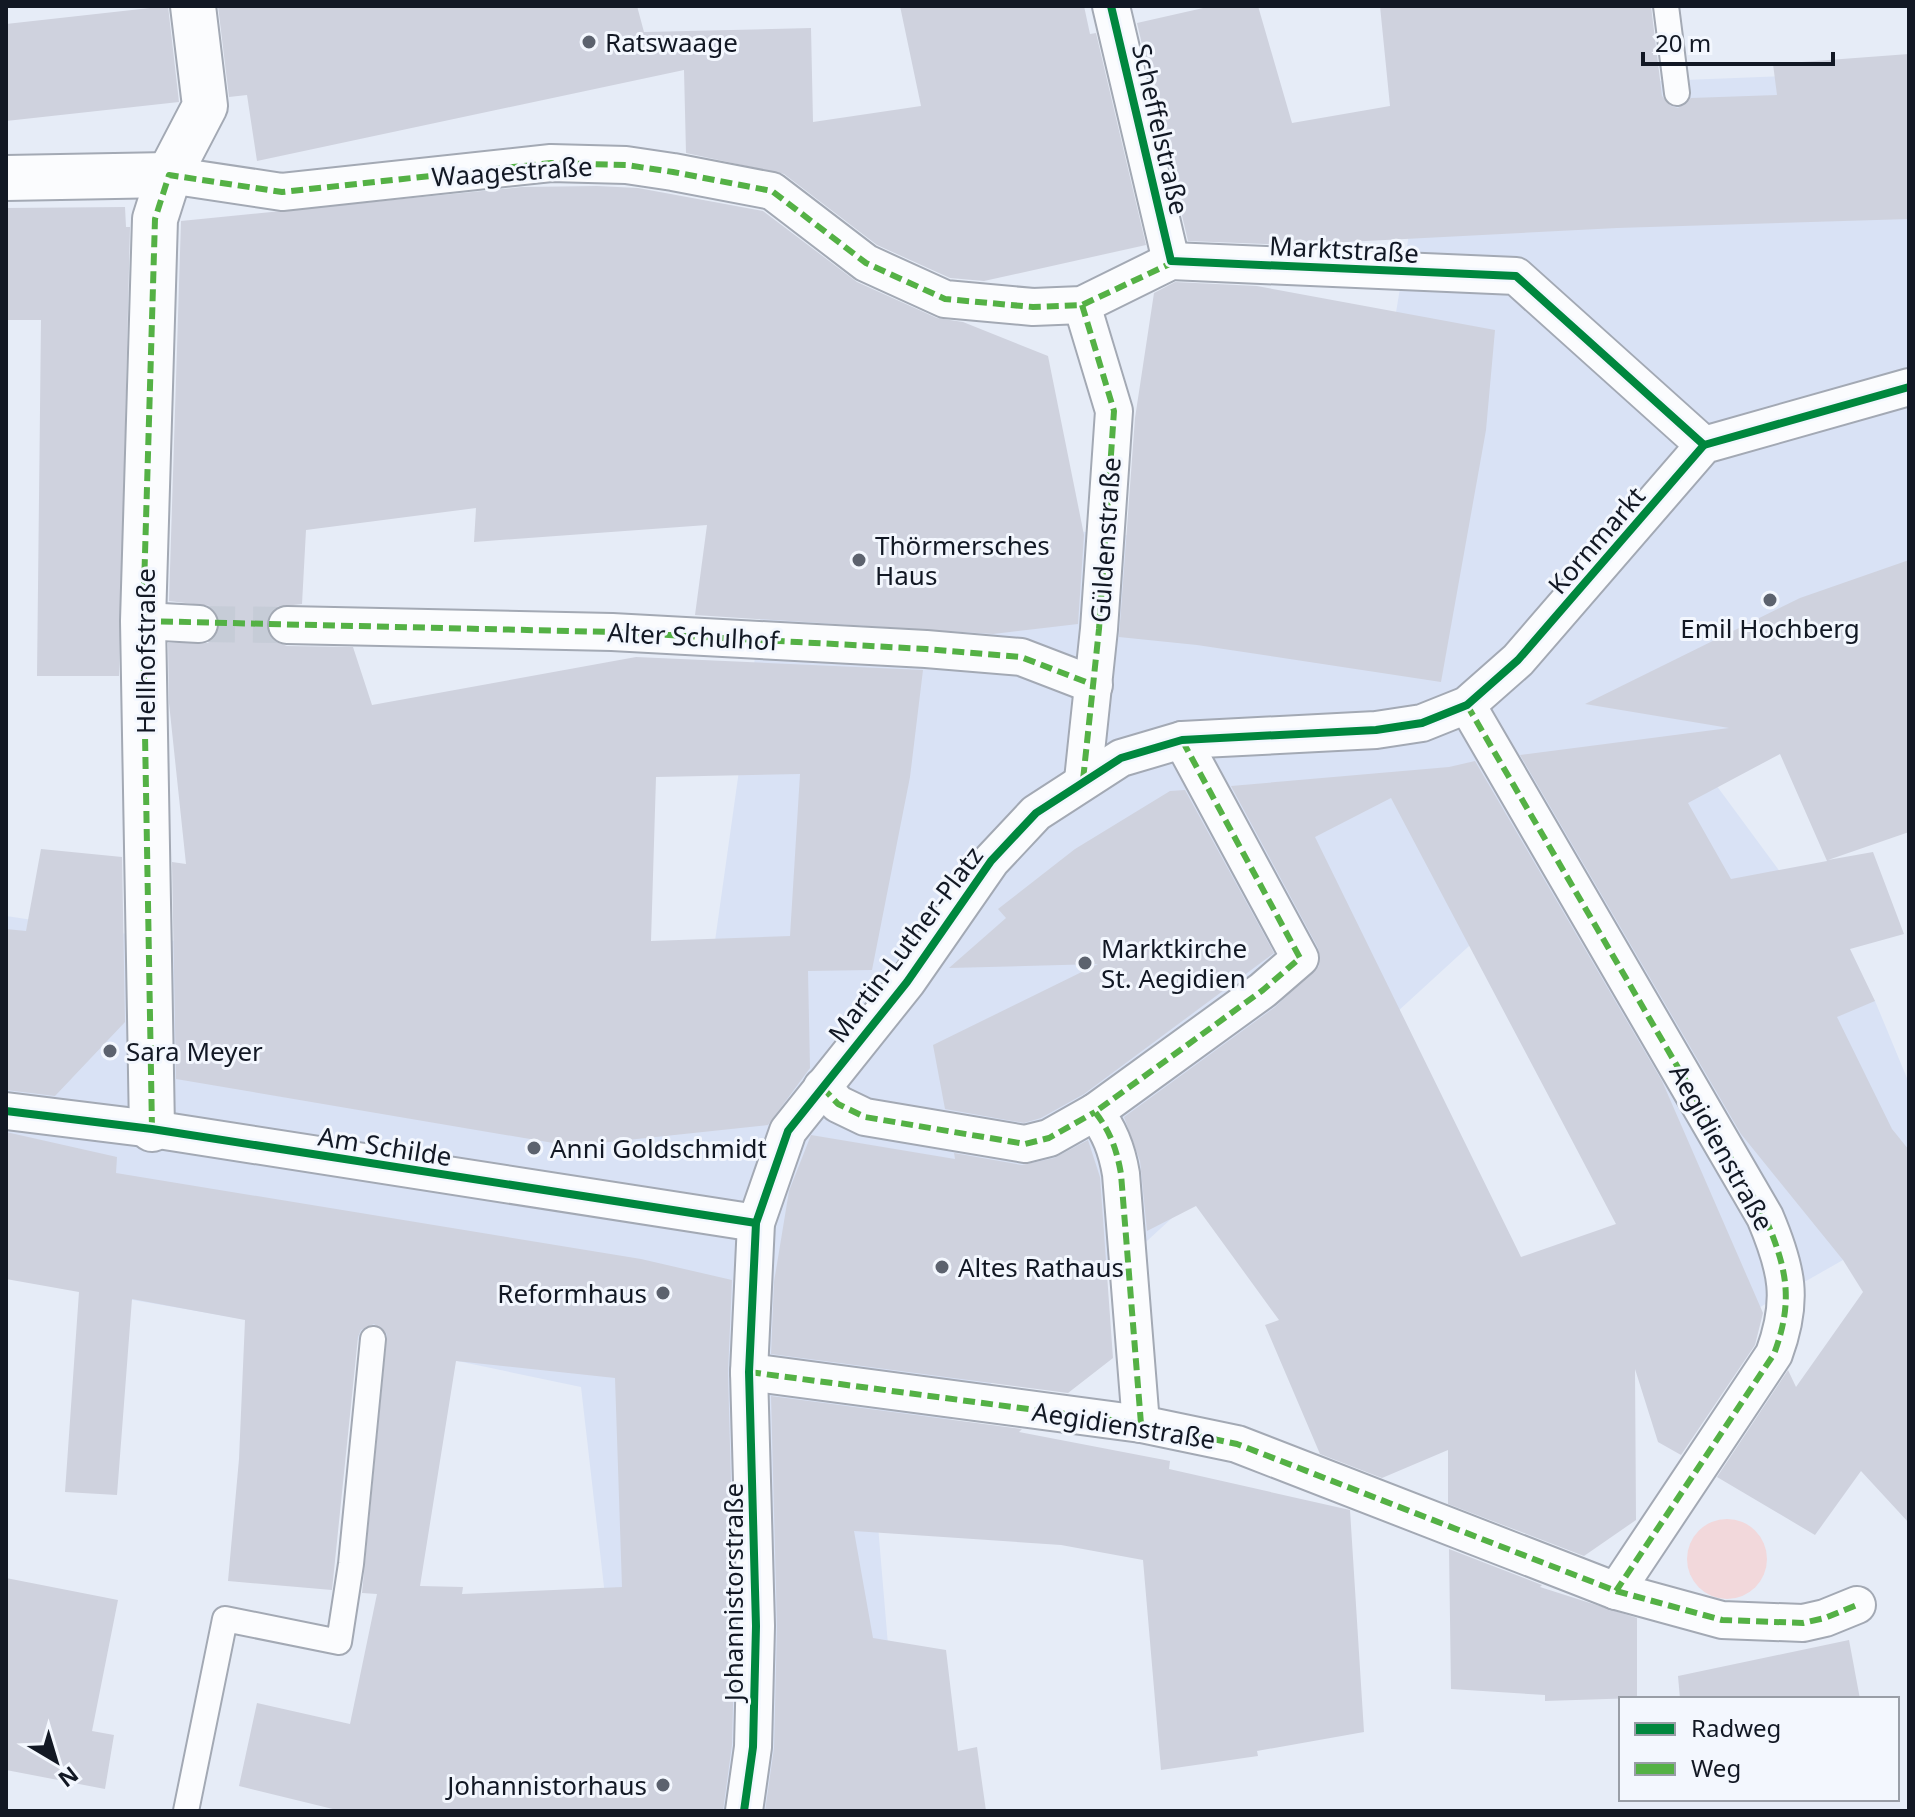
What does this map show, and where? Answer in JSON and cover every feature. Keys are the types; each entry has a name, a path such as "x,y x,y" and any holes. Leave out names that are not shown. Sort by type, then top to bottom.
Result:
{"street":[{"name":"Hellhofstraße","path":"152,1129 143,621 155,219 169,175 205,106 193,6"},
{"name":"Scheffelstraße","path":"1111,6 1171,261"},
{"name":"Waagestraße","path":"6,178 169,175 282,192 551,163 626,165 772,191 866,263 945,299 1033,307 1082,305"},
{"name":"Marktstraße","path":"1082,305 1171,261 1516,276 1704,445"},
{"name":"Güldenstraße","path":"1082,305 1114,411 1094,685 1083,780"},
{"path":"1704,445 1909,387"},
{"name":"Kornmarkt","path":"1518,660 1704,445"},
{"path":"143,621 199,624"},
{"name":"Alter Schulhof","path":"287,625 612,632 926,649 1021,657 1094,685"},
{"name":"Martin-Luther-Platz","path":"749,1372 756,1223 788,1131 907,982 991,861 1036,813 1121,758 1182,740 1376,730 1422,723 1467,705 1518,660"},
{"name":"Aegidienstraße","path":"1467,705 1765,1217 1785,1272 1786,1318 1774,1354 1616,1591"},
{"path":"822,1087 838,1104 865,1117 1025,1144 1049,1138 1095,1112 1263,990 1300,958 1182,740"},
{"name":"Am Schilde","path":"6,1111 152,1129 756,1223"},
{"path":"1095,1112 1112,1138 1121,1174 1141,1424"},
{"name":"Aegidienstraße","path":"749,1372 1141,1424 1237,1444 1294,1463 1437,1524 1616,1591 1722,1620 1770,1624 1825,1618 1857,1605"},
{"name":"Johannistorstraße","path":"744,1811 753,1747 756,1626 749,1372"}],"lane":[{"path":"1666,6 1677,93"},
{"path":"186,1811 225,1619 339,1642 351,1564 373,1339"}],"shaded area":[{"path":"1909,71 1909,704 1708,774 1875,1001 1909,1083 1909,1216 1843,1260 1676,1355 1492,925 875,1490 900,1788 915,1811 710,1811 614,1674 581,1387 324,1333 6,1278 6,916 704,1019 776,508 1356,553 1433,90"},
{"path":"1727,1519 1742,1522 1755,1531 1764,1544 1767,1559 1764,1574 1755,1587 1742,1596 1727,1599 1712,1596 1699,1587 1690,1574 1687,1559 1690,1544 1699,1531 1712,1522"}],"building":[{"path":"168,6 179,102 6,121 6,24"},
{"path":"218,6 637,6 644,32 811,28 813,122 921,106 900,6 1084,6 1090,34 1096,33 1146,245 984,281 950,278 877,245 784,174 686,153 684,70 257,161 247,95 229,97"},
{"path":"1212,6 1258,6 1292,123 1390,106 1380,6 1651,6 1662,96 1671,106 1678,108 1691,98 1777,95 1773,64 1909,54 1909,219 1617,228 1288,245 1188,241 1137,23"},
{"path":"522,187 638,188 763,211 857,282 937,318 963,322 1048,356 1084,535 1078,624 993,634 695,615 707,525 474,542 476,508 306,530 302,604 276,607 269,615 268,634 276,642 287,646 353,647 372,705 636,657 923,670 910,777 872,970 808,971 810,1068 768,1125 571,1146 176,1079 172,862 186,864 169,703 168,643 208,643 217,635 220,624 210,606 169,601 181,221","holes":["800,774 790,936 651,941 656,777"]},
{"path":"125,207 126,227 130,227 119,676 37,676 41,320 6,320 6,208"},
{"path":"1175,282 1257,286 1495,330 1486,430 1441,682 1197,645 1119,637 1135,418 1154,293"},
{"path":"1909,560 1909,832 1828,860 1873,852 1904,934 1850,949 1875,1001 1837,1017 1892,1129 1909,1150 1909,1523 1861,1471 1815,1535 1717,1477 1788,1370 1796,1387 1863,1292 1843,1260 1741,1134 1520,755 1729,728 1585,704 1800,598","holes":["1780,754 1827,861 1731,879 1688,803"]},
{"path":"1475,761 1662,1081 1763,1313 1755,1345 1681,1455 1658,1442 1635,1369 1636,1520 1584,1556 1448,1504 1448,1450 1382,1478 1320,1454 1265,1325 1279,1320 1196,1206 1147,1231 1140,1161 1124,1117 1275,1007 1319,966 1318,948 1231,786 1449,767","holes":["1391,798 1616,1224 1521,1257 1315,837"]},
{"name":"Marktkirche St. Aegidien","path":"1185,790 1274,953 1084,1094 1041,1118 1024,1123 945,1109 933,1045 1098,964 949,968 1006,918 998,909 1075,849 1170,791"},
{"path":"41,849 122,857 125,1022 55,1096 6,1090 6,929 26,931"},
{"path":"6,1132 117,1157 116,1173 641,1259 732,1280 728,1373 735,1626 732,1745 723,1811 341,1811 239,1786 257,1703 350,1724 377,1594 362,1593 387,1334 374,1324 361,1330 358,1337 332,1590 228,1581 239,1459 245,1320 132,1299 117,1495 65,1492 79,1292 6,1279","holes":["456,1361 615,1378 622,1587 462,1594 463,1587 420,1586"]},
{"name":"Altes Rathaus","path":"811,1135 955,1159 954,1153 1022,1165 1054,1158 1088,1140 1100,1177 1113,1358 1068,1393 771,1354 774,1282 789,1191"},
{"path":"771,1396 1022,1429 1019,1432 1170,1461 1169,1469 1350,1510 1364,1732 1257,1751 1258,1756 1161,1770 1143,1560 1061,1545 854,1531 873,1638 946,1650 958,1751 977,1747 986,1811 765,1811 774,1748 777,1627"},
{"path":"1449,1549 1542,1585 1540,1587 1637,1618 1637,1697 1545,1701 1545,1695 1451,1689"},
{"path":"6,1578 118,1600 92,1731 114,1735 105,1789 6,1770"},
{"path":"1849,1640 1860,1697 1680,1697 1678,1676"}],"tunnel":[{"path":"199,624 287,625"}],"marked path":[{"path":"152,1129 143,621 155,219 169,175 282,192 551,163 626,165 673,172 772,191 866,263 945,299 1033,307 1082,305 1176,261"},
{"path":"1082,305 1114,411 1099,629 1083,780"},
{"path":"143,621 612,632 926,649 1021,657 1094,685"},
{"path":"1467,705 1765,1217 1783,1269 1786,1301 1774,1354 1616,1591"},
{"path":"1141,1424 1121,1174 1112,1141 1095,1112 1263,990 1300,958 1182,740"},
{"path":"822,1087 838,1104 865,1117 1025,1144 1049,1138 1095,1112"},
{"path":"749,1372 1141,1424 1237,1444 1616,1591 1722,1620 1803,1623 1857,1605"}],"cycle path":[{"path":"1111,6 1171,261 1516,276 1704,445"},
{"path":"744,1811 753,1747 756,1626 749,1372 756,1223 788,1131 907,982 991,861 1036,813 1121,758 1182,740 1376,730 1422,723 1467,705 1518,660 1704,445 1909,387"},
{"path":"6,1111 152,1129 756,1223"}],"place":[{"name":"Ratswaage","path":"589,42"},
{"name":"Thörmersches Haus","path":"859,560"},
{"name":"Emil Hochberg","path":"1770,600"},
{"name":"Marktkirche St. Aegidien","path":"1085,963"},
{"name":"Sara Meyer","path":"110,1051"},
{"name":"Anni Goldschmidt","path":"534,1148"},
{"name":"Altes Rathaus","path":"942,1267"},
{"name":"Reformhaus","path":"663,1293"},
{"name":"Johannistorhaus","path":"663,1785"}]}
